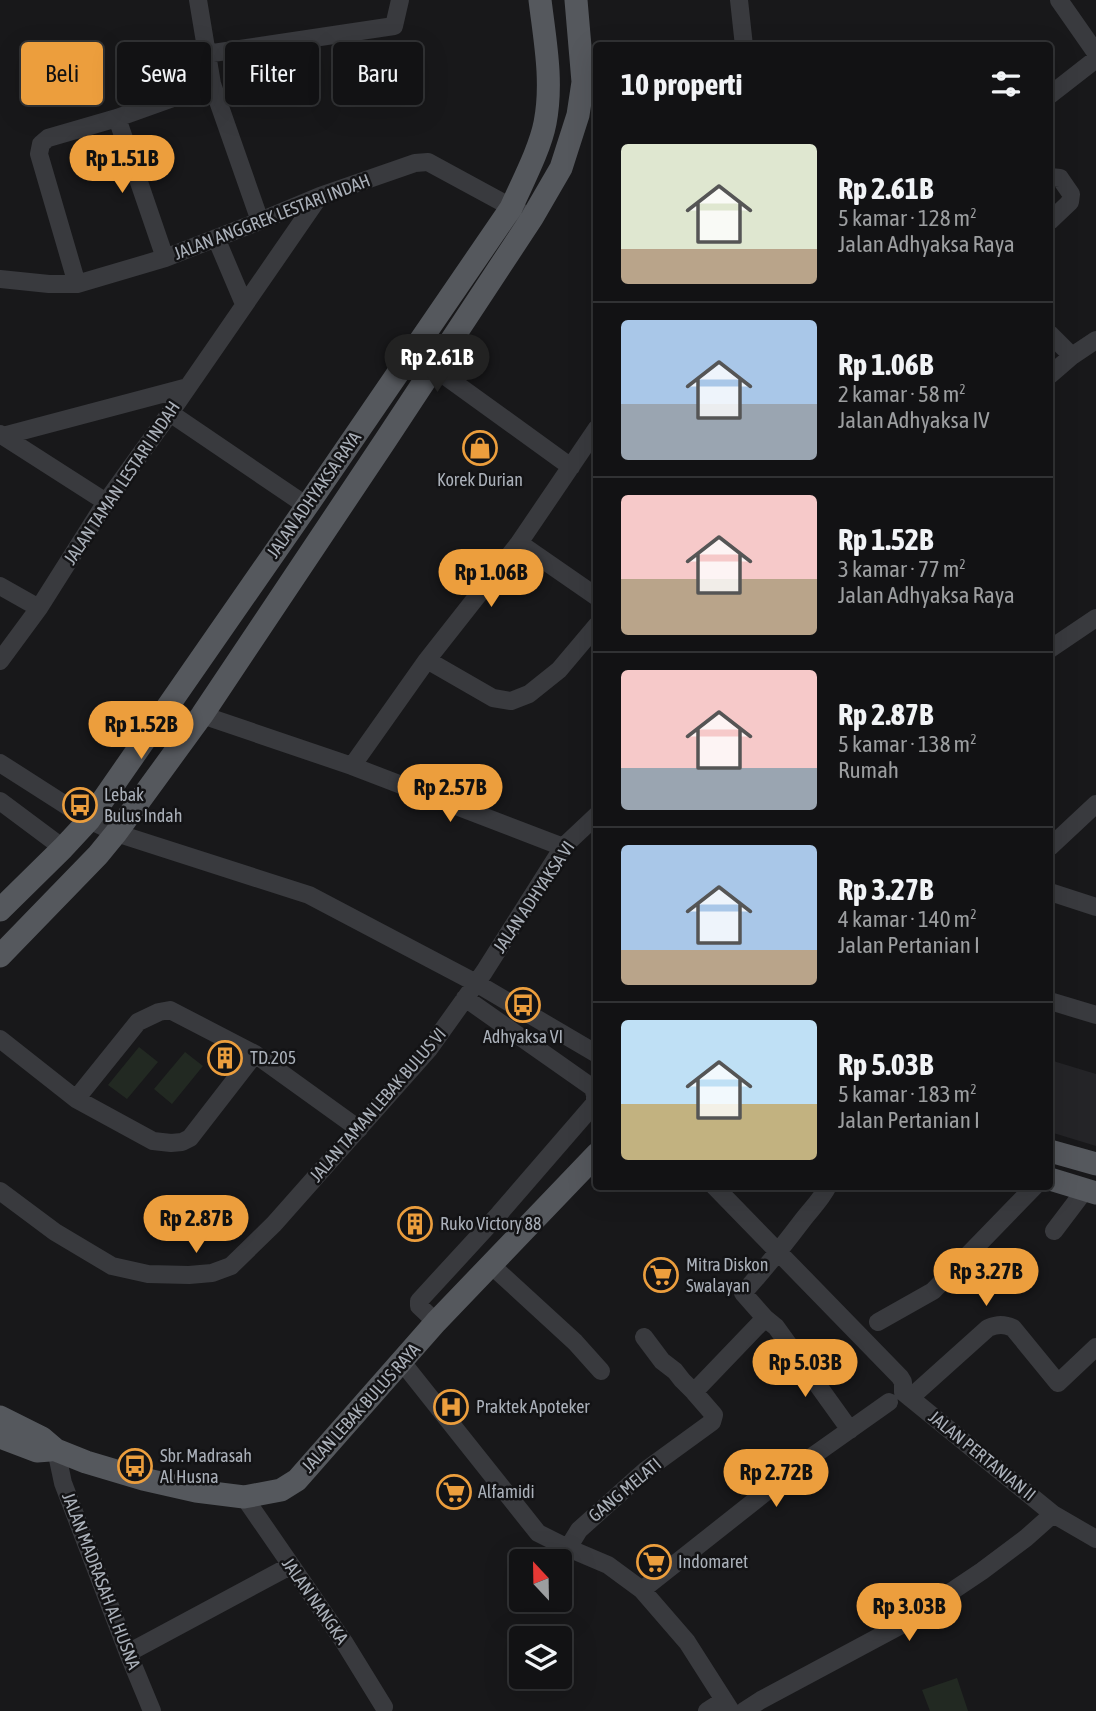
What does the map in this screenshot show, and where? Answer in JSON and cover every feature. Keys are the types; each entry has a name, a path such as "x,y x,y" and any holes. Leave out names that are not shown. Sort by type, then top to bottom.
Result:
{"main road":[{"name":"JALAN ADHYAKSA RAYA","path":"0,910 89,820 511,208 545,124 550,77 540,0"},
{"name":"JALAN ADHYAKSA RAYA","path":"0,956 98,855 202,715 532,218 561,168 590,81 576,0"},
{"path":"1053,1152 1096,1164"},
{"name":"JALAN LEBAK BULUS RAYA","path":"0,1417 42,1438 56,1450 142,1479 196,1491 244,1497 281,1490 297,1479 436,1322 593,1158"},
{"path":"1053,1180 1091,1191"},
{"name":"JALAN LEBAK BULUS RAYA","path":"0,1437 37,1451 56,1450"}],"street":[{"path":"198,0 204,42"},
{"path":"211,53 394,26 400,0"},
{"path":"739,0 744,42"},
{"path":"1059,0 1096,53"},
{"path":"1053,93 1096,59"},
{"path":"211,78 260,221"},
{"path":"77,284 39,154 41,144 48,138 117,118 212,83"},
{"path":"117,118 165,258"},
{"name":"JALAN ANGGREK LESTARI INDAH","path":"0,279 77,284 165,258 320,196 415,163 429,162 532,218"},
{"path":"1053,177 1060,178 1071,194 1070,202 1053,218"},
{"name":"JALAN TAMAN LESTARI INDAH","path":"0,662 39,608 106,502 320,196"},
{"path":"216,239 244,304"},
{"path":"1053,337 1072,356"},
{"path":"1053,372 1096,340"},
{"path":"434,368 571,467"},
{"path":"2,435 188,387"},
{"path":"170,413 307,506"},
{"path":"352,766 427,660 519,542 593,434"},
{"path":"2,435 106,502"},
{"path":"519,542 593,594"},
{"path":"0,586 39,608"},
{"path":"1053,647 1096,618"},
{"path":"427,660 494,698 511,701 529,694 559,670 593,630"},
{"path":"202,715 352,766 563,847"},
{"path":"0,763 89,820 116,833 309,895 477,983 593,1052"},
{"path":"0,801 63,848"},
{"path":"1053,844 1096,804"},
{"name":"JALAN ADHYAKSA VI","path":"477,983 563,847 593,819"},
{"path":"1053,893 1096,907"},
{"name":"JALAN TAMAN LEBAK BULUS VI","path":"0,1191 55,1232 112,1266 148,1274 189,1275 212,1273 230,1266 274,1224 429,1049 477,983"},
{"path":"465,998 593,1088"},
{"path":"1053,1002 1096,1015"},
{"path":"76,1099 138,1022 170,1010 254,1054 359,1129"},
{"path":"0,1039 76,1099 153,1141 182,1142 190,1138 254,1054"},
{"path":"436,1322 421,1309 419,1301 593,1105"},
{"name":"JALAN PERTANIAN II","path":"724,1190 779,1252 900,1377 903,1392 1053,1514 1096,1539"},
{"path":"826,1190 779,1252 743,1293 776,1327 850,1430"},
{"path":"878,1322 933,1291 1031,1190"},
{"path":"1054,1231 1091,1191"},
{"path":"490,1264 575,1342 601,1371"},
{"path":"644,1337 662,1361 694,1391 765,1318"},
{"path":"910,1398 988,1328 997,1324 1013,1328 1058,1383 1096,1347"},
{"path":"402,1362 538,1533 608,1565 642,1590 687,1642 728,1705 707,1711"},
{"name":"GANG MELATI","path":"568,1548 579,1530 646,1470 712,1422 714,1415 694,1391"},
{"path":"642,1590 800,1465 889,1402"},
{"name":"JALAN MADRASAH AL HUSNA","path":"56,1450 63,1483 152,1711"},
{"name":"JALAN NANGKA","path":"244,1497 344,1642 384,1707"},
{"name":"JALAN PERTANIAN II","path":"744,1711 903,1624 982,1571 1053,1514"},
{"path":"128,1653 290,1566"}],"shaded area":[{"path":"139,1047 158,1062 127,1099 108,1085"},
{"path":"185,1052 203,1066 172,1104 154,1089"},
{"path":"1053,1061 1096,1074 1096,1146 1053,1133"},
{"path":"957,1678 968,1711 930,1711 922,1690"}],"place":[{"name":"Korek Durian","path":"480,448"},
{"name":"Lebak Bulus Indah","path":"80,805"},
{"name":"Adhyaksa VI","path":"523,1005"},
{"name":"TD.205","path":"225,1058"},
{"name":"Ruko Victory 88","path":"415,1224"},
{"name":"Mitra Diskon Swalayan","path":"661,1275"},
{"name":"Praktek Apoteker","path":"451,1407"},
{"name":"Sbr. Madrasah Al Husna","path":"135,1466"},
{"name":"Alfamidi","path":"454,1492"},
{"name":"Indomaret","path":"654,1562"}]}
